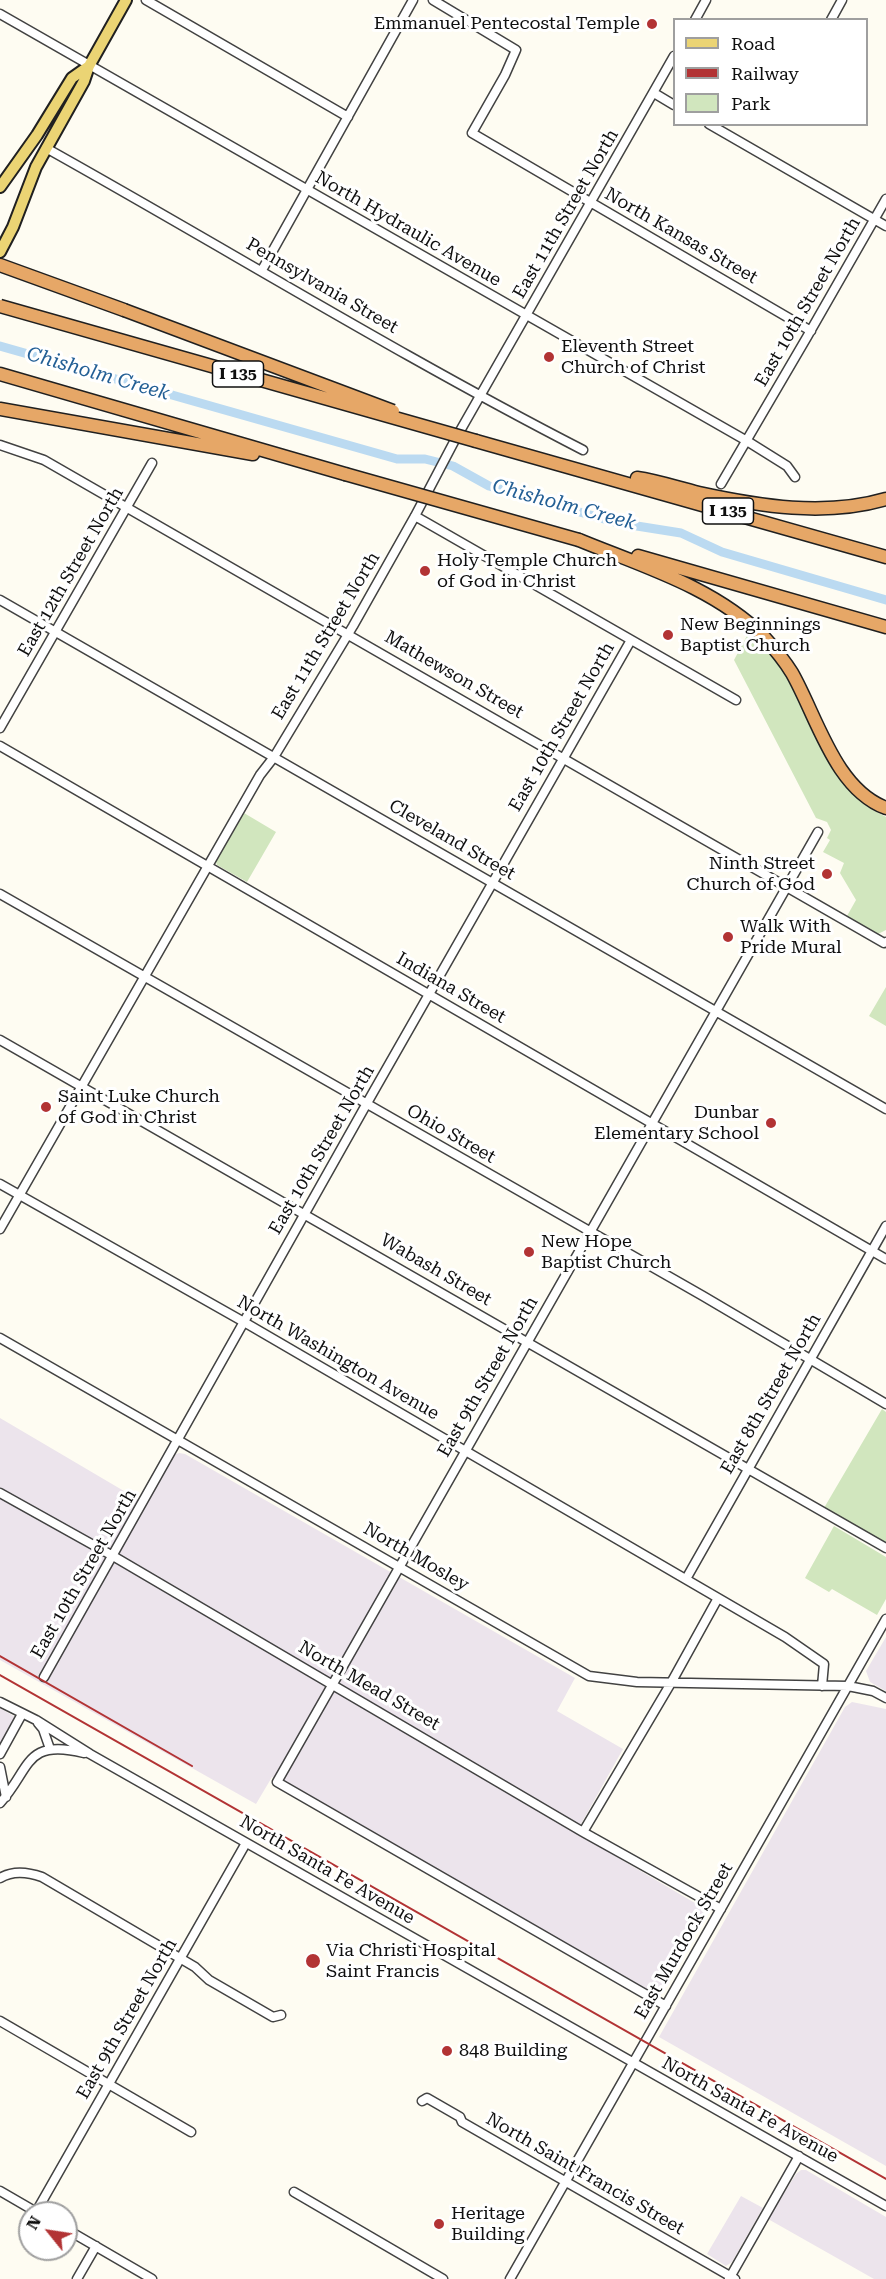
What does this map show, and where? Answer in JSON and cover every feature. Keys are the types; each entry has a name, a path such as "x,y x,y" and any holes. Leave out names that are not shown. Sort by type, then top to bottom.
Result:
{"highway":[{"path":"0,265 476,441"},
{"name":"I 135","path":"0,306 886,557"},
{"path":"0,374 886,627"},
{"path":"0,408 73,423 272,457 345,474"},
{"path":"570,467 642,478 757,504 812,508 840,507 886,499"},
{"path":"579,540 698,590 736,613 764,637 791,672 850,783 863,797 886,808"}],"main road":[{"path":"0,252 13,227 36,167 126,0"},
{"path":"0,187 37,135 72,78 89,66"}],"street":[{"path":"146,0 348,117"},
{"path":"262,270 413,0"},
{"name":"North Kansas Street","path":"433,0 516,50 505,75 472,133 811,331"},
{"path":"696,18 706,0"},
{"path":"832,18 842,0"},
{"name":"North Hydraulic Avenue","path":"0,14 747,441 787,466 795,477"},
{"name":"East 11th Street North","path":"0,1229 207,865 348,634 456,438 673,60"},
{"path":"654,93 673,104"},
{"path":"712,126 886,226"},
{"name":"Pennsylvania Street","path":"46,148 481,397 583,450"},
{"name":"East 10th Street North","path":"721,484 886,199"},
{"name":"Mathewson Street","path":"0,445 44,459 884,943 886,942"},
{"name":"East 12th Street North","path":"0,728 152,463"},
{"path":"415,516 736,700"},
{"name":"Cleveland Street","path":"0,600 886,1109"},
{"name":"East 10th Street North","path":"44,1677 631,640"},
{"name":"Indiana Street","path":"0,746 886,1259"},
{"name":"East 9th Street North","path":"666,2006 277,1782 818,832"},
{"name":"Ohio Street","path":"0,894 886,1404"},
{"name":"Wabash Street","path":"0,1040 886,1548"},
{"name":"North Washington Avenue","path":"0,1184 244,1322 785,1637 824,1664 822,1686"},
{"name":"East 8th Street North","path":"686,1579 886,1226"},
{"name":"North Mosley","path":"0,1338 589,1676 637,1682 848,1686"},
{"name":"North Mead Street","path":"0,1493 113,1556 584,1832 721,1909"},
{"path":"584,1832 718,1598"},
{"name":"East Murdock Street","path":"510,2279 886,1619"},
{"path":"848,1686 873,1691 886,1698"},
{"name":"North Santa Fe Avenue","path":"0,1702 36,1720 90,1754 886,2206"},
{"path":"0,1754 22,1714"},
{"path":"36,1720 43,1729 50,1749"},
{"path":"3,1800 22,1769 37,1755 50,1749 67,1748 90,1754"},
{"path":"0,1767 3,1800"},
{"name":"East 9th Street North","path":"43,2201 246,1843"},
{"path":"0,1878 14,1873 31,1873 42,1877 195,1967 209,1980 273,2017 281,2015"},
{"path":"0,2021 190,2132"},
{"name":"North Saint Francis Street","path":"422,2101 427,2098 460,2117 462,2122 731,2278"},
{"path":"731,2278 799,2156"},
{"path":"0,2191 18,2201"},
{"path":"294,2192 443,2279"},
{"path":"78,2236 152,2279"},
{"path":"77,2279 96,2246"}],"shaded area":[{"path":"0,1418 146,1504 174,1455 185,1454 575,1678 557,1711 623,1749 576,1833 700,1906 703,1910 704,1916 659,1995 656,1998 272,1777 256,1804 0,1660"},
{"path":"886,1637 886,1691 870,1682 866,1671"},
{"path":"852,1702 886,1709 886,2166 659,2037 845,1707"},
{"path":"0,1708 17,1718 0,1748"},
{"path":"801,2170 806,2170 886,2217 886,2279 874,2279 768,2219 796,2174"},
{"path":"741,2196 763,2208 732,2262 726,2266 707,2254"}],"green space":[{"path":"750,630 775,655 843,784 863,803 886,817 886,930 878,934 847,916 856,900 840,873 844,863 823,852 830,840 827,838 831,830 827,822 816,818 734,660"},
{"path":"244,813 276,832 247,882 217,865 216,862"},
{"path":"886,987 886,1026 869,1016"},
{"path":"882,1409 886,1412 886,1543 824,1508"},
{"path":"834,1526 886,1557 886,1599 877,1615 832,1589 829,1592 805,1578"}],"waterway":[{"name":"Chisholm Creek","path":"0,346 397,459 425,459 453,466 489,486 618,523 681,533 722,552 886,600"}],"railway":[{"path":"0,1656 192,1766"},
{"path":"0,1675 886,2179"}],"place":[{"name":"Emmanuel Pentecostal Temple","path":"652,24"},
{"name":"Eleventh Street Church of Christ","path":"549,357"},
{"name":"Holy Temple Church of God in Christ","path":"425,571"},
{"name":"New Beginnings Baptist Church","path":"668,635"},
{"name":"Ninth Street Church of God","path":"827,874"},
{"name":"Walk With Pride Mural","path":"728,937"},
{"name":"Saint Luke Church of God in Christ","path":"46,1107"},
{"name":"Dunbar Elementary School","path":"771,1123"},
{"name":"New Hope Baptist Church","path":"529,1252"},
{"name":"Via Christi Hospital Saint Francis","path":"313,1961"},
{"name":"848 Building","path":"447,2051"},
{"name":"Heritage Building","path":"439,2224"}]}
